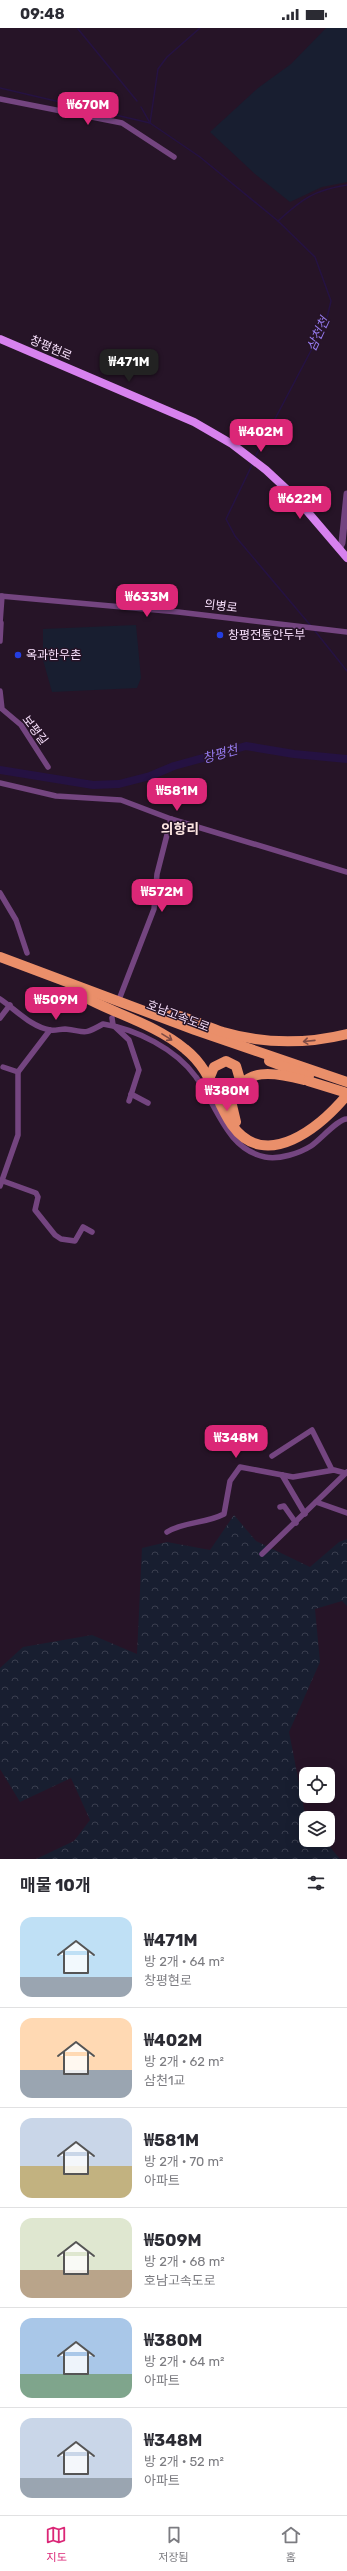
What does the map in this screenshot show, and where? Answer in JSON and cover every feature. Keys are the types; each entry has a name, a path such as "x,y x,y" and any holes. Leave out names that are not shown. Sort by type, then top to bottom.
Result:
{"highway":[{"name":"호남고속도로","path":"0,957 140,1009 310,1075"},
{"name":"호남고속도로","path":"0,964 188,1034 310,1075 347,1082"},
{"path":"70,989 91,1002 153,1028 185,1049 198,1062 209,1079 232,1125 243,1137 269,1145 283,1144 309,1132 335,1109 347,1093 310,1075 265,1073 253,1076 241,1083 232,1101 237,1123 245,1132 268,1140 281,1138 311,1123 347,1086"},
{"path":"140,1009 170,1013 228,1033 272,1042 301,1042 347,1034"},
{"path":"209,1079 214,1067 226,1061 236,1066 241,1083"}],"main road":[{"name":"창평현로","path":"0,339 194,422 243,452 266,470 295,498 339,549"},
{"path":"339,549 347,558"}],"street":[{"path":"0,99 122,124 174,157"},
{"path":"339,549 342,543 347,494"},
{"path":"0,641 1,596"},
{"name":"의병로","path":"1,596 178,612 347,632"},
{"name":"보평길","path":"0,690 1,709 21,725 48,767"},
{"path":"0,783 56,796 121,800 171,819 347,872"},
{"path":"120,997 154,909 157,874 171,819"},
{"path":"0,893 16,920 27,953"},
{"path":"0,999 35,1024 50,1030 66,1029 80,1033 103,1024 113,1025 161,1046 195,1075 228,1132 238,1144 253,1153 267,1157 290,1155 311,1146 345,1118 347,1119"},
{"path":"0,1018 10,1005"},
{"path":"112,1018 113,1025 129,1040 139,1070 129,1101"},
{"path":"50,1030 18,1072 18,1135 1,1184 36,1193 38,1197 35,1210 61,1239 75,1241 82,1227 92,1232"},
{"path":"3,1067 18,1072"},
{"path":"131,1094 148,1103"},
{"path":"272,1456 312,1430 332,1470"},
{"path":"168,1532 180,1524 204,1523 224,1514 230,1481 240,1467 282,1475 299,1476 332,1470 346,1473"},
{"path":"262,1554 296,1523 346,1473"},
{"path":"282,1475 305,1514"},
{"path":"316,1502 347,1513"},
{"path":"280,1507 284,1506 296,1523"}],"green space":[{"path":"326,28 347,28 347,182 322,187 290,202 255,174 210,132 258,88 291,64"},
{"path":"136,625 141,678 137,688 52,692 43,660 43,629"},
{"path":"234,1515 256,1541 310,1567 339,1542 347,1539 347,1606 342,1601 315,1609 320,1662 289,1732 299,1783 299,1803 303,1803 304,1811 299,1811 299,1847 330,1847 340,1859 36,1859 74,1841 90,1820 71,1778 20,1802 0,1769 0,1668 23,1647 92,1635 137,1654 142,1548 167,1542 210,1550"}],"waterway":[{"path":"150,123 158,69 167,57 200,28"},
{"path":"78,29 137,101"},
{"name":"삼천천","path":"0,88 150,123 200,157 278,221 315,257 331,301 326,322 255,457"},
{"path":"141,107 150,123"},
{"path":"278,221 294,207 309,197 326,190 347,185"},
{"name":"삼천천","path":"253,463 226,519 235,536 311,626"},
{"name":"삼천천","path":"315,631 347,671"},
{"name":"창평천","path":"0,770 93,785 119,784 150,776 174,766 246,746 294,754 347,759"}],"place":[{"name":"창평전통안두부","path":"220,635"},
{"name":"옥과한우촌","path":"18,655"}],"district":[{"name":"의항리","path":"180,829"}]}
